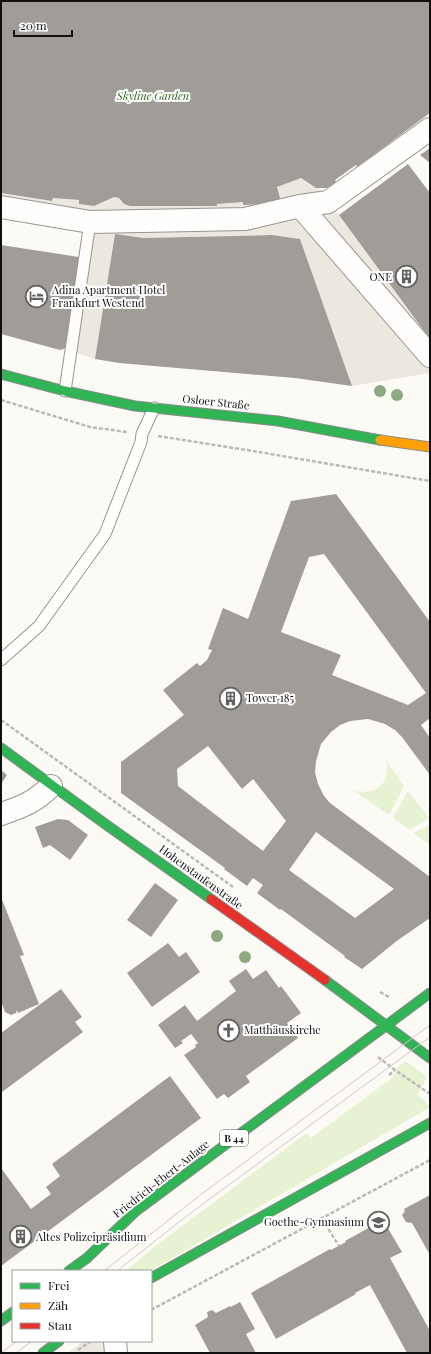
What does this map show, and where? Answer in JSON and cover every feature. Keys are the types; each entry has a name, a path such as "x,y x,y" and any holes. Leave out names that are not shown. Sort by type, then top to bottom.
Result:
{"main road":[{"name":"Osloer Straße","path":"1,374 65,391 135,406 278,421 388,441 430,446"},
{"name":"Hohenstaufenstraße","path":"1,748 51,786 335,986 387,1025"},
{"name":"Friedrich-Ebert-Anlage","path":"70,1270 87,1258 136,1211 430,993"},
{"path":"387,1025 430,1053"},
{"path":"152,1277 430,1123"},
{"path":"1,1321 12,1313"},
{"path":"43,1353 58,1342"}],"street":[{"path":"1,207 90,222 245,219 300,206 328,202 430,129"},
{"path":"300,206 430,356"},
{"path":"1,814 33,802 51,786"},
{"path":"115,1342 116,1353"}],"lane":[{"path":"408,129 412,134 430,120"},
{"path":"65,391 90,222"},
{"path":"1,660 39,626 105,534 141,442 142,434 154,408"}],"path":[{"path":"1,400 90,427 259,452 430,481"},
{"path":"1,720 123,808"},
{"path":"375,990 386,996 413,1006"},
{"path":"374,1054 430,1094"},
{"path":"389,1075 395,1070"},
{"path":"152,1309 430,1160"},
{"path":"322,1219 339,1246"},
{"path":"73,1353 90,1342"}],"green space":[{"path":"386,760 404,786 389,815 353,790 364,792 374,790 383,784 386,779"},
{"path":"408,791 429,818 410,830 393,818"},
{"path":"430,825 430,845 413,833"},
{"path":"405,1062 427,1077 418,1094 430,1107 152,1270 127,1270 154,1247 307,1133 311,1138 392,1078 399,1066"}],"shaded area":[{"path":"301,178 310,185 319,188 430,339 430,373 352,386 300,239 272,235 144,238 115,234 95,359 71,351 60,350 65,348 84,222 1,219 1,193 52,201 53,198 79,200 79,204 94,206 114,197 119,198 124,204 130,206 216,206 217,204 279,200 280,196 277,187"},
{"path":"83,1342 107,1342 108,1353 67,1353"}],"building":[{"path":"1,1 430,1 430,113 357,167 356,165 335,180 336,182 327,188 316,188 301,178 277,187 280,198 276,203 243,205 243,202 217,204 217,206 130,206 124,204 119,198 114,197 94,206 79,204 79,200 53,198 52,201 1,193"},
{"path":"430,148 430,163 420,155"},
{"name":"ONE","path":"408,164 430,193 430,339 339,215"},
{"path":"115,234 144,238 272,235 300,239 352,386 295,378 119,363 95,359"},
{"name":"Adina Apartment Hotel Frankfurt Westend","path":"1,245 79,257 65,348 60,350 1,334"},
{"path":"336,494 430,622 430,718 421,725 430,738 430,775 402,737 395,730 385,724 368,719 350,721 340,725 331,732 321,744 316,761 315,772 318,784 324,796 330,803 430,877 430,918 398,940 362,969 257,893 263,885 253,878 247,886 224,869 225,868 121,793 121,762 184,715 163,690 197,663 200,666 207,660 212,650 208,649 223,608 248,619 291,501","holes":["324,554 426,693 408,705 332,675 341,655 281,632 309,557","208,746 242,789 253,779 286,821 263,851 178,786 177,769","316,832 394,889 355,918 289,870"]},
{"path":"1,770 7,775 1,784"},
{"path":"58,819 68,820 88,835 70,860 50,845 43,848 35,827"},
{"path":"155,883 178,900 151,937 127,920"},
{"path":"1,897 24,955 20,956 39,1004 18,1013 17,1010 16,1013 11,1015 5,1012 1,1001"},
{"path":"168,943 179,957 186,952 200,972 152,1007 127,973"},
{"name":"Matthäuskirche","path":"246,969 253,979 266,970 279,988 281,986 301,1013 287,1023 298,1038 246,1076 250,1082 228,1098 224,1094 217,1099 184,1055 196,1047 195,1045 198,1043 191,1034 181,1041 183,1043 175,1048 158,1025 185,1005 197,1021 236,991 229,981"},
{"path":"61,989 82,1017 75,1022 83,1032 2,1092 1,1033"},
{"path":"170,1076 201,1118 1,1266 1,1168 31,1209 51,1194 46,1187 60,1176 52,1164"},
{"path":"430,1195 430,1255 412,1223 406,1222 402,1215 405,1211 404,1209"},
{"name":"Goethe-Gymnasium","path":"383,1220 402,1252 390,1258 430,1331 430,1353 407,1353 370,1285 276,1339 251,1293 330,1249 331,1250 346,1242 345,1241"},
{"path":"240,1302 255,1329 246,1334 256,1353 210,1353 195,1325 208,1317 207,1312 212,1310 216,1313"}],"tram line":[{"path":"105,1270 199,1196 430,1025"},
{"path":"118,1270 188,1215 430,1037"},
{"path":"1,1353 16,1342"},
{"path":"16,1353 31,1342"}],"traffic: fast":[{"path":"1,374 65,391 135,406 278,421 380,440"},
{"path":"1,748 211,899"},
{"path":"325,980 430,1058"},
{"path":"70,1270 87,1258 136,1211 430,993"},
{"path":"152,1277 430,1123"},
{"path":"1,1321 12,1313"},
{"path":"43,1353 58,1342"}],"traffic: slow":[{"path":"380,440 430,447"}],"traffic: jam":[{"path":"211,899 325,980"}],"place":[{"name":"ONE","path":"407,277"},
{"name":"Adina Apartment Hotel Frankfurt Westend","path":"37,296"},
{"name":"Tower 185","path":"230,698"},
{"name":"Matthäuskirche","path":"228,1030"},
{"name":"Goethe-Gymnasium","path":"379,1222"},
{"name":"Altes Polizeipräsidium","path":"20,1237"}],"park label":[{"name":"Skyline Garden","path":"153,96"}]}
